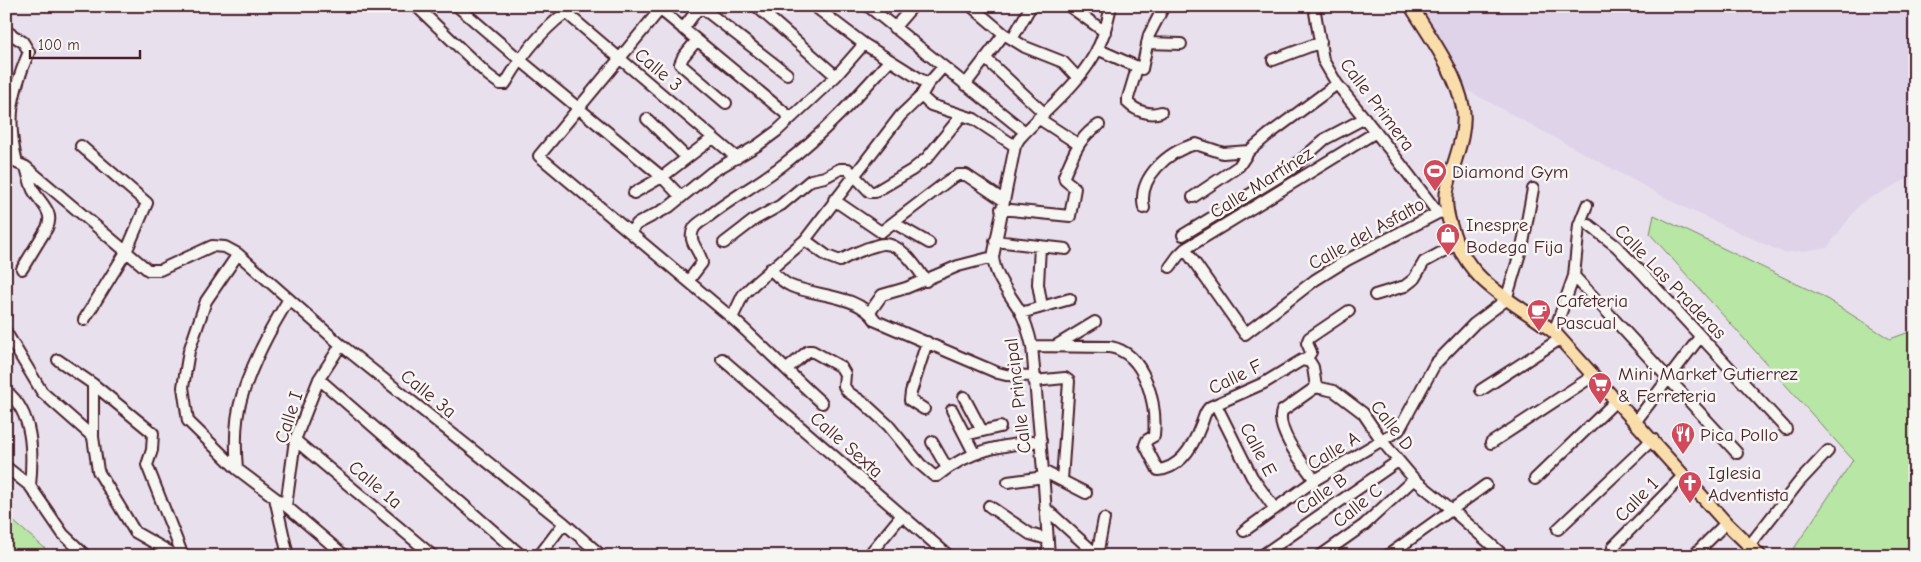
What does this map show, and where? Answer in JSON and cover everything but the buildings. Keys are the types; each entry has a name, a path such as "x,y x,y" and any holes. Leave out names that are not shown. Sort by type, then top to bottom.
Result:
{"main road":[{"path":"1411,6 1449,71 1461,98 1463,134 1447,188 1442,213 1468,263 1485,283 1506,300 1540,320 1557,336 1653,439 1726,523 1760,556"}],"street":[{"path":"416,6 488,75 500,84 507,82 520,60 562,9 575,6"},
{"path":"457,6 662,177 681,197"},
{"path":"756,6 836,76"},
{"path":"814,6 864,44 928,84"},
{"path":"868,6 1025,132"},
{"path":"894,28 913,6"},
{"path":"971,6 1008,36 1025,47 1063,62 1078,78"},
{"path":"965,84 985,58 1008,36 1031,6"},
{"path":"1069,6 1105,32"},
{"name":"Calle Principal","path":"1048,547 1044,474 1032,346 1021,313 997,273 993,257 1015,146 1025,132 1078,78 1097,49 1105,32 1111,6"},
{"path":"1097,49 1136,68 1142,69 1147,43 1156,19 1164,6"},
{"name":"Calle Primera","path":"1314,6 1323,60 1337,84 1442,213"},
{"path":"792,118 683,29 660,7 620,59 539,156 732,318 822,403"},
{"name":"Calle 3","path":"562,9 737,158"},
{"path":"683,29 697,10 705,10 787,74"},
{"path":"6,32 23,42 29,52 19,76 12,104 12,140 34,190 48,213 49,223 22,269"},
{"path":"697,40 683,57 680,64 726,103"},
{"path":"1273,60 1321,42"},
{"path":"1147,43 1181,44"},
{"path":"630,232 637,224 660,212 712,172 758,145 792,118 836,76 864,44"},
{"path":"985,58 1041,115 1078,144"},
{"path":"688,280 702,262 702,256 692,242 692,234 695,227 785,164 852,101 889,61"},
{"path":"732,318 744,295 770,269 805,240 900,115 921,96 928,84 943,67"},
{"path":"1136,68 1128,103 1152,114 1161,112"},
{"path":"1193,197 1239,166 1249,152 1268,135 1337,84"},
{"path":"921,96 931,105 974,119 1015,146"},
{"path":"724,243 754,220 781,206 811,180 825,177 840,169 848,169 870,192 875,192 912,170 927,158 962,116"},
{"path":"1183,236 1290,170 1325,139 1365,118"},
{"path":"647,119 687,158"},
{"path":"881,232 958,175 966,175 1002,204 1070,216 1075,188 1065,180 1064,176 1078,144 1092,129 1099,125"},
{"name":"Calle Martínez","path":"1170,267 1185,249 1376,132"},
{"path":"634,193 662,177 713,138"},
{"path":"1144,208 1142,198 1146,182 1161,163 1172,155 1196,144 1224,153 1249,152"},
{"path":"81,146 147,203 126,252 84,320"},
{"path":"6,160 22,165 148,270 160,270 212,246 225,247 238,254 206,301 188,351 183,386 188,421 237,469 286,506 344,556"},
{"path":"1506,300 1523,243 1533,189"},
{"path":"834,200 881,232 883,244"},
{"path":"1481,390 1557,336 1574,276 1579,225 1587,205"},
{"name":"Calle del Asfalto","path":"1185,249 1245,334 1315,280 1347,260 1442,213"},
{"path":"894,223 929,243"},
{"name":"Calle Las Praderas","path":"1590,225 1616,246 1786,429"},
{"path":"805,240 827,256 840,261 849,255 883,244 901,251 911,259 926,281"},
{"path":"995,241 1066,249"},
{"path":"1375,294 1405,286 1414,279 1424,262 1457,244"},
{"path":"1040,246 1038,284 1042,307"},
{"name":"Calle 3a","path":"238,254 341,345 564,523 602,556"},
{"path":"870,312 882,295 926,281 958,266 993,257"},
{"path":"770,269 790,286 857,304 870,312 876,321 998,373 1034,378 1065,378 1069,381 1062,480"},
{"path":"1574,276 1737,453"},
{"path":"237,469 235,450 241,397 270,330 289,298"},
{"path":"1021,313 1070,299"},
{"name":"Calle A","path":"1244,531 1314,480 1399,430 1435,364 1474,324 1506,300"},
{"path":"1314,480 1289,443 1280,417 1282,411 1316,387 1313,367 1306,360 1311,352 1307,343 1309,338 1349,311"},
{"path":"1032,346 1057,345 1095,322"},
{"path":"6,332 42,392 93,437"},
{"path":"1636,422 1700,337"},
{"path":"924,409 910,400 927,342"},
{"name":"Calle I","path":"286,506 296,440 319,379 341,345"},
{"name":"Calle F","path":"1057,345 1119,348 1136,364 1148,382 1155,434 1144,445 1156,468 1161,470 1174,464 1190,450 1207,409 1264,384 1302,360 1306,360"},
{"path":"787,369 808,351 812,351 841,367 845,374 844,386 848,392 888,425 920,464 936,476 974,453 997,446 1041,441"},
{"path":"58,360 93,384 154,433 148,465 183,556"},
{"name":"Calle Sexta","path":"722,360 949,556"},
{"path":"1491,443 1593,376"},
{"path":"319,379 522,556"},
{"path":"93,384 93,437 98,471 135,532 177,556"},
{"name":"Calle D","path":"1316,387 1334,391 1363,413 1382,441 1414,479 1504,556"},
{"path":"6,391 13,397 25,418 31,439 30,486"},
{"path":"964,397 982,431"},
{"path":"1535,479 1617,400"},
{"name":"Calle E","path":"1216,404 1252,477 1275,509"},
{"path":"952,410 974,453"},
{"path":"965,434 1000,426"},
{"path":"1558,529 1653,439"},
{"name":"Calle 1a","path":"296,440 433,556"},
{"path":"932,442 947,468"},
{"path":"1749,546 1799,482 1828,451"},
{"name":"Calle B","path":"1264,554 1398,461"},
{"path":"6,467 30,486 63,534 86,556"},
{"path":"1008,482 1044,474 1062,480 1086,493"},
{"name":"Calle 1","path":"1613,547 1684,475"},
{"name":"Calle C","path":"1320,556 1364,525 1414,479"},
{"path":"1387,556 1486,485"},
{"path":"275,498 288,556"},
{"path":"989,506 1058,556"},
{"path":"1046,508 1097,556"},
{"path":"868,556 902,515"},
{"path":"1097,556 1104,519"},
{"path":"539,556 564,523"},
{"path":"1692,556 1726,523"}],"shaded area":[{"path":"1417,6 1915,6 1915,175 1861,203 1827,248 1784,253 1679,205 1465,89"}],"green space":[{"path":"1654,215 1822,296 1890,339 1915,330 1915,556 1789,556 1853,460 1650,234"},
{"path":"6,515 54,556 6,556"}],"place":[{"name":"Diamond Gym","path":"1435,192"},
{"name":"Inespre Bodega Fija","path":"1448,256"},
{"name":"Cafeteria Pascual","path":"1539,332"},
{"name":"Mini Market Gutierrez & Ferreteria","path":"1600,405"},
{"name":"Pica Pollo","path":"1683,455"},
{"name":"Iglesia Adventista","path":"1690,504"}]}
